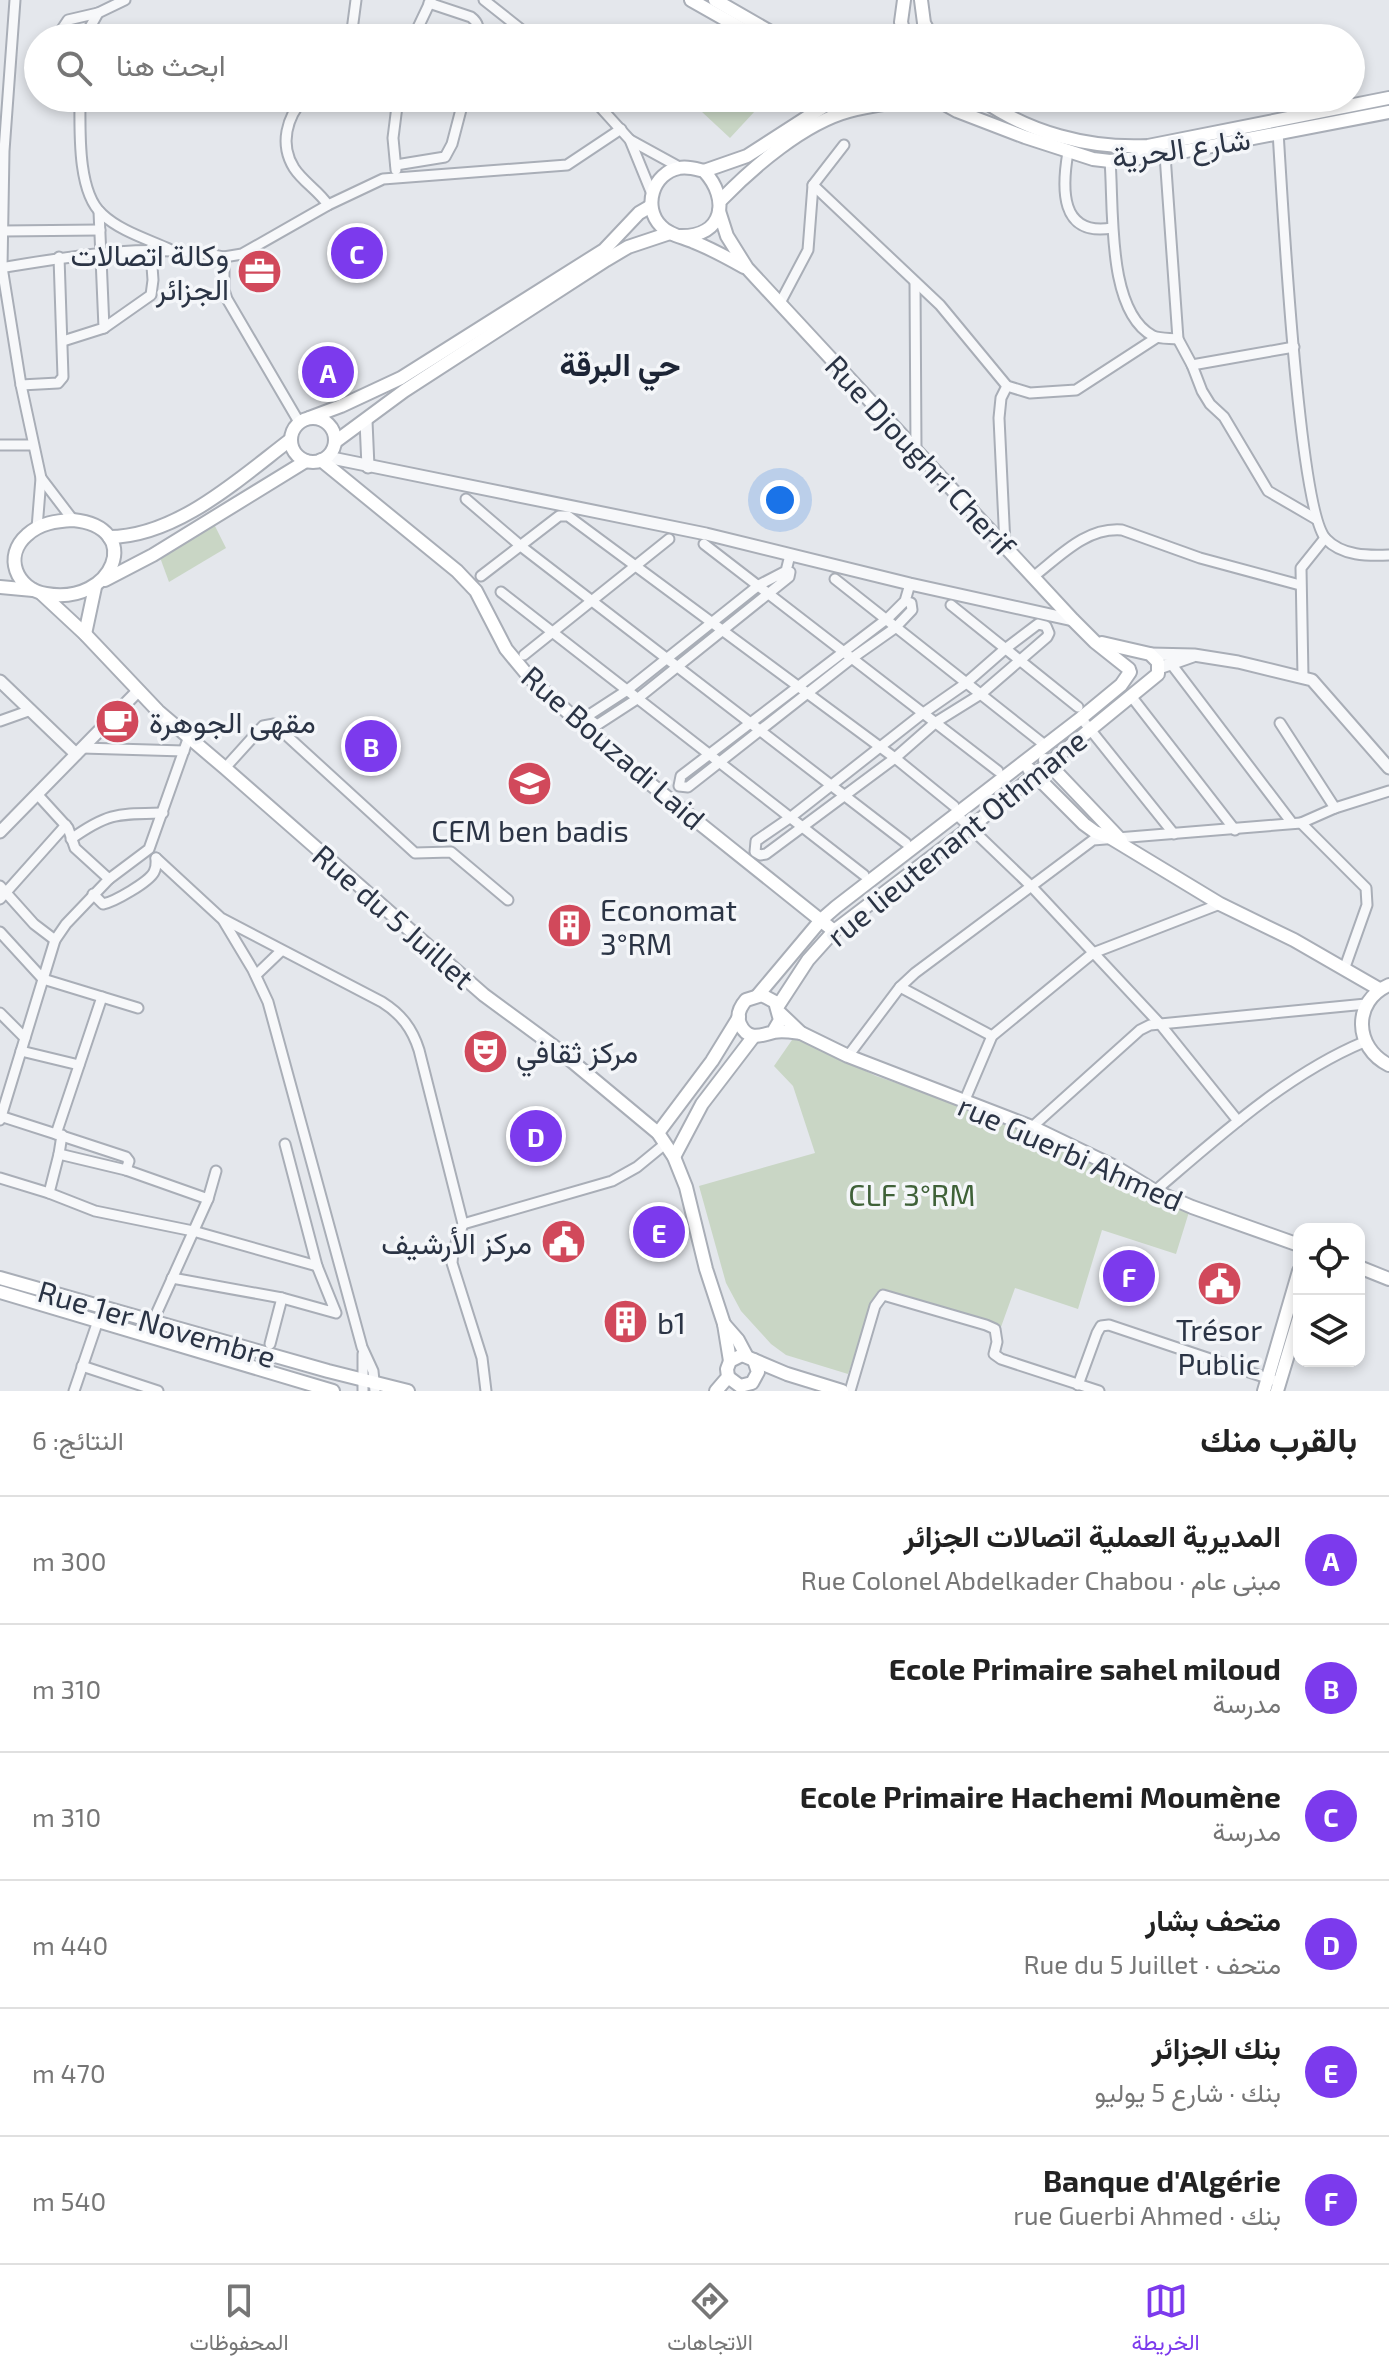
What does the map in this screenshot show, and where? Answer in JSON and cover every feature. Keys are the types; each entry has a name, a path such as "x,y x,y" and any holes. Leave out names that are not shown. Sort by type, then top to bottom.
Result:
{"main road":[{"path":"691,0 733,24"},
{"path":"715,0 757,24"},
{"path":"902,24 904,0"},
{"path":"921,0 925,24"},
{"name":"شارع الحرية","path":"1365,103 1389,98"},
{"path":"109,537 137,536 178,518 219,494 290,440 293,430 304,420 401,378 604,250 652,200 662,176 681,168 704,171 747,156 808,112"},
{"path":"0,587 76,593 153,555 295,466 324,459 335,442 404,391 606,260 628,247 675,235 690,236 708,228 720,206 759,162 844,112"},
{"name":"شارع الحرية","path":"960,112 1068,152 1110,161 1165,155 1389,112"},
{"name":"شارع الحرية","path":"1004,112 1022,123 1085,143 1120,147 1148,146 1319,112"},
{"path":"704,171 717,188 727,236 747,268"},
{"path":"652,200 654,217 675,235 747,268"},
{"name":"Rue Djoughri Cherif","path":"747,268 1073,620 1129,670"},
{"path":"304,420 320,418 328,423 334,432 335,442"},
{"path":"290,440 295,453 306,461"},
{"name":"Rue Bouzadi Laid","path":"324,459 457,571 482,600 515,662 562,708 623,762 834,931"},
{"path":"0,554 51,522 73,520 92,524 109,537 115,554 113,563 98,584 85,634"},
{"path":"17,546 14,555 16,573 22,583 38,592"},
{"name":"Rue du 5 Juillet","path":"38,592 85,634 186,745 225,768 484,995 556,1048 662,1138 674,1157 686,1187 706,1269 724,1324"},
{"path":"1095,642 1146,654 1155,657 1166,666 1149,682 1137,681 1129,670 1132,658 1146,654"},
{"name":"rue lieutenant Othmane","path":"758,995 821,920 955,810 1024,763 1080,712 1121,685 1129,670"},
{"name":"rue lieutenant Othmane","path":"779,1010 808,960 834,931 971,827 1149,682"},
{"path":"1039,747 1048,764 1128,849 1220,904 1384,987 1366,1004 1361,1020 1364,1042 1378,1059 1389,1065"},
{"path":"1024,763 1084,824 1095,832 1115,838"},
{"path":"779,1010 778,1026 766,1036 754,1036 745,1031 739,1017 739,1010 746,1000 758,995 767,997 801,1033"},
{"path":"662,1138 739,1017"},
{"path":"773,1032 801,1033"},
{"name":"rue Guerbi Ahmed","path":"801,1033 848,1056 1032,1127 1117,1168 1155,1191 1293,1243"},
{"path":"674,1157 702,1104 754,1036"},
{"path":"1365,1269 1389,1279"},
{"name":"Rue 1er Novembre","path":"0,1278 370,1386 408,1391"},
{"name":"Rue 1er Novembre","path":"0,1292 333,1391"},
{"path":"1274,1384 1294,1295"},
{"path":"724,1324 738,1340 750,1357 758,1372 748,1388 736,1385 728,1377 727,1369 737,1355 750,1357 787,1374 842,1391"},
{"path":"724,1324 730,1361"},
{"path":"1264,1391 1274,1384 1293,1334"},
{"path":"716,1391 728,1377"}],"street":[{"path":"15,0 4,151 1,268 41,478 37,528"},
{"path":"65,24 68,20 98,13 125,0"},
{"path":"353,24 356,0"},
{"path":"484,0 514,24"},
{"path":"419,24 430,2 471,17 477,24"},
{"path":"92,24 98,13"},
{"path":"81,112 84,169 88,190 99,211 115,224 172,251"},
{"path":"292,112 286,126 288,152 294,168 328,205"},
{"path":"396,112 393,138 396,170"},
{"path":"1,268 102,253 172,251 224,257 242,254 396,170 445,157 452,144 460,112"},
{"path":"605,112 630,140 652,200"},
{"path":"396,170 567,165 621,129"},
{"path":"1278,132 1294,347 1316,519 1325,538 1348,552 1364,556 1389,555"},
{"path":"630,140 681,168"},
{"path":"780,303 808,250 813,185 844,145"},
{"path":"1068,152 1063,176 1066,205 1077,220 1087,227 1100,230 1112,228"},
{"path":"1165,155 1178,339 1202,391 1224,417 1268,491 1316,519"},
{"path":"1110,161 1112,228 1124,298 1133,317 1156,338"},
{"path":"813,185 940,305 1007,386 1030,393 1076,390 1156,338 1178,339"},
{"path":"99,211 104,328"},
{"path":"3,231 100,230"},
{"path":"63,341 104,328 151,295 151,252"},
{"path":"21,385 61,381 63,341 59,257"},
{"path":"224,257 227,299 304,420"},
{"path":"915,282 916,449"},
{"path":"1192,365 1294,347"},
{"path":"1005,545 999,418 1001,398 1007,386"},
{"path":"366,421 368,467"},
{"path":"0,445 33,445"},
{"path":"324,459 706,534 1073,620"},
{"path":"41,478 73,520"},
{"path":"466,499 522,547 906,843"},
{"path":"481,576 559,516 582,524 895,758 955,810 1160,1024 1238,1121"},
{"path":"1033,577 1087,535 1112,529 1200,558 1300,585"},
{"path":"1303,677 1300,585 1303,562 1325,538"},
{"path":"524,655 669,539"},
{"path":"704,544 998,771"},
{"path":"786,571 790,572 789,577 723,630 671,663 626,691 586,717 597,725 637,699 671,663 712,622 759,585 786,571 790,555"},
{"path":"835,579 981,694 1039,747"},
{"path":"905,601 911,603 912,610 895,628 688,787 679,786 681,776 748,722 888,618 905,601 910,584"},
{"path":"501,592 864,875"},
{"path":"951,605 1019,658 1080,712 1174,834"},
{"path":"1038,624 1046,626 1047,637 1019,658 981,694 936,722 845,796 766,854 755,852 756,841 965,684 1031,628 1038,624"},
{"path":"1146,654 1194,655 1261,666 1317,683 1389,768"},
{"path":"1194,655 1166,666 1296,823 1366,888 1367,905 1345,967"},
{"path":"0,681 79,751 186,745 149,849 93,894 55,940 21,1051 4,1092 0,1117 126,1157 129,1161 126,1170"},
{"path":"0,832 138,691"},
{"path":"1131,696 1235,830"},
{"path":"0,721 31,710"},
{"path":"1280,723 1335,808"},
{"path":"225,768 263,726 274,724 415,853 451,852 508,900"},
{"path":"848,1056 900,987 915,973 1086,843 1296,823 1389,791"},
{"path":"37,794 66,825 75,848 109,879"},
{"path":"71,839 100,819 110,816 163,813"},
{"path":"55,940 2,892 66,825"},
{"path":"149,849 221,918 391,1008 411,1030 419,1050 463,1224 452,1259 482,1358 486,1391"},
{"path":"93,894 103,904 111,903 147,880 155,870 156,858"},
{"path":"964,1102 992,1036 1093,953 1220,904"},
{"path":"221,918 256,975 271,1012 370,1386"},
{"path":"0,932 43,979 138,1008"},
{"path":"256,975 281,951"},
{"path":"900,987 992,1036"},
{"path":"49,1193 59,1154 59,1135 102,997"},
{"path":"1032,1127 1140,1030 1160,1024 1366,1004"},
{"path":"0,1013 25,1038"},
{"path":"1155,1191 1238,1121 1337,1053 1364,1042"},
{"path":"21,1051 79,1065"},
{"path":"463,1224 612,1181 637,1167 662,1138"},
{"path":"172,1278 282,1298 336,1313 317,1266 285,1144"},
{"path":"59,1154 126,1170 208,1199"},
{"path":"153,1321 208,1199 216,1171"},
{"path":"0,1178 95,1211 193,1231 317,1266"},
{"path":"850,1391 875,1306 883,1295 995,1329 997,1342 994,1354 1001,1359 1099,1391"},
{"path":"270,1344 282,1298"},
{"path":"74,1391 103,1306"},
{"path":"1078,1385 1101,1326 1109,1325 1274,1384"},
{"path":"82,1366 133,1386 158,1391"}],"green space":[{"path":"702,112 754,112 730,138"},
{"path":"211,518 226,548 169,582 158,552"},
{"name":"CLF 3°RM","path":"801,1039 876,1076 997,1117 1071,1149 1155,1198 1189,1212 1176,1254 1102,1230 1078,1309 1015,1288 1001,1327 886,1291 876,1296 848,1374 786,1355 771,1344 741,1311 726,1283 699,1186 815,1153 793,1086 774,1066 792,1040"}],"place":[{"name":"Ecole Primaire Hachemi Moumène","path":"357,253"},
{"name":"وكالة اتصالات الجزائر","path":"260,271"},
{"name":"المديرية العملية اتصالات الجزائر","path":"328,372"},
{"name":"مقهى الجوهرة","path":"118,721"},
{"name":"Ecole Primaire sahel miloud","path":"371,746"},
{"name":"CEM ben badis","path":"530,784"},
{"name":"Economat 3°RM","path":"569,926"},
{"name":"مركز ثقافي","path":"485,1051"},
{"name":"متحف بشار","path":"536,1136"},
{"name":"بنك الجزائر","path":"659,1232"},
{"name":"مركز الأرشيف","path":"563,1242"},
{"name":"Banque d'Algérie","path":"1129,1276"},
{"name":"Trésor Public","path":"1219,1283"},
{"name":"b1","path":"626,1322"}],"district":[{"name":"حي البرقة","path":"620,363"}]}
